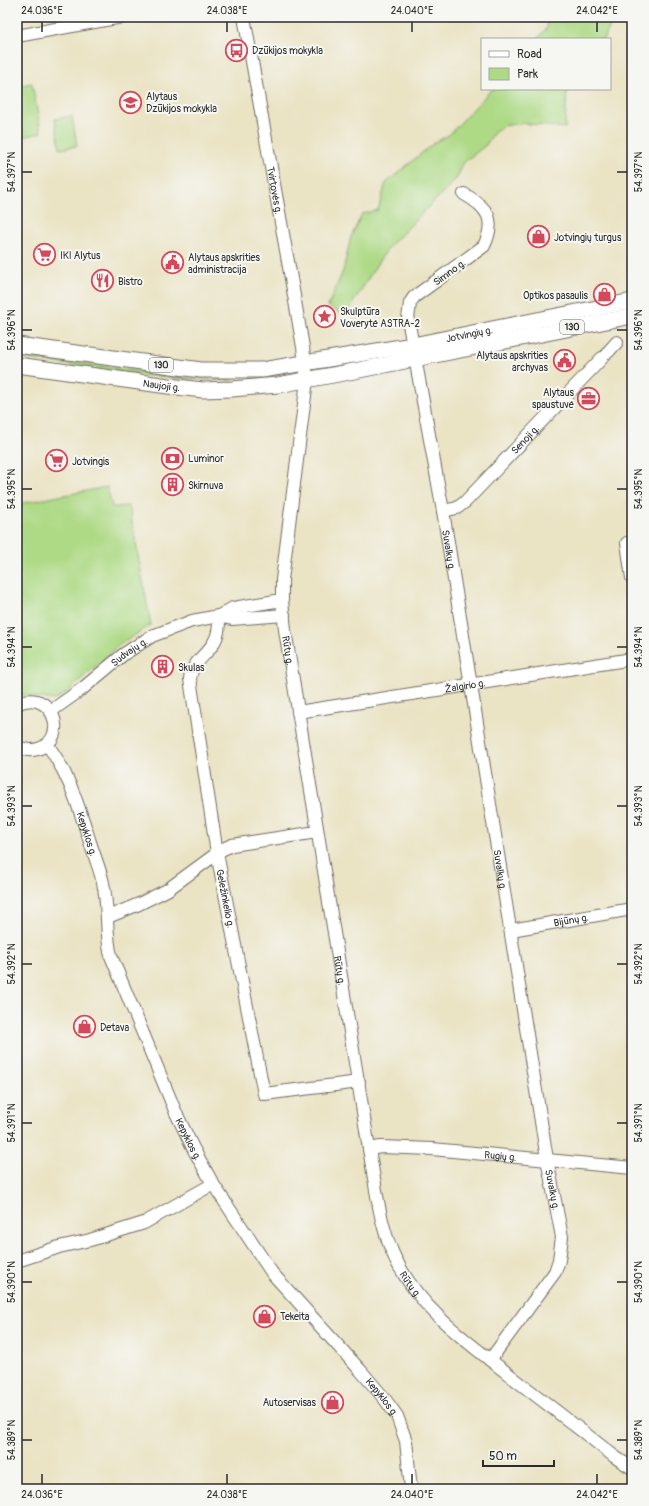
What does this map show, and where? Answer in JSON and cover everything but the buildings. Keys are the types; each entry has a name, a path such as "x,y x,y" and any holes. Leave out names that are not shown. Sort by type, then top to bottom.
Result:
{"main road":[{"name":"Jotvingių g.","path":"305,363 412,345 632,301"},
{"name":"Jotvingių g.","path":"307,380 632,316"},
{"name":"Naujoji g.","path":"17,345 201,370 262,370 305,363"},
{"name":"Naujoji g.","path":"17,365 203,390 261,387 307,380"}],"street":[{"path":"17,36 122,17"},
{"name":"Tvirtovės g.","path":"244,17 261,104 305,363"},
{"name":"Simno g.","path":"416,359 408,319 410,303 414,297 484,246 487,239 489,228 486,210 478,202 464,194"},
{"name":"Senoji g.","path":"443,511 457,508 465,502 609,351"},
{"name":"Suvalkų g.","path":"416,359 443,511 547,1159 562,1237 559,1260 555,1272 490,1360"},
{"name":"Rūtų g.","path":"305,363 307,380 284,557 282,600 317,832 369,1149 385,1228 392,1251 404,1275 415,1291 435,1313 490,1360 615,1457 632,1468"},
{"path":"627,543 632,578"},
{"name":"Sudvajų g.","path":"51,711 82,689 114,661 137,644 152,636 192,621 219,616 233,608 282,600"},
{"name":"Sudvajų g.","path":"219,616 232,619 284,615"},
{"name":"Geležinkelio g.","path":"219,616 217,636 213,644 193,667 190,679 217,853 264,1094 359,1082"},
{"name":"Žalgirio g.","path":"298,712 632,659"},
{"path":"17,704 35,701 47,706 51,711 56,725 52,739 47,744 34,750 27,750 17,746"},
{"name":"Kepyklos g.","path":"47,744 71,784 103,883 108,917 107,940 111,956 176,1112 194,1150 213,1184 272,1273 361,1371 397,1416 406,1441 411,1489"},
{"path":"108,917 167,890 217,853 232,845 317,832"},
{"name":"Bijūnų g.","path":"511,930 632,909"},
{"name":"Rugių g.","path":"369,1149 381,1147 432,1149 632,1168"},
{"path":"17,1261 59,1247 144,1223 213,1184"}],"green space":[{"path":"548,17 581,17 611,23 604,38 538,38 547,28"},
{"path":"32,83 41,133 17,138 17,86"},
{"path":"491,90 567,90 565,128 521,123 503,126 495,131 486,145 464,162 457,178 389,247 345,316 328,306 343,271 351,237 362,214 378,210 386,183 435,142 449,135"},
{"path":"72,116 77,146 60,149 55,119"},
{"path":"17,353 195,379 234,380 207,380 152,376 125,373 17,357"},
{"path":"107,487 112,507 129,506 151,625 120,644 66,693 55,700 21,694 17,685 17,499 23,503"}],"place":[{"name":"Dzūkijos mokykla","path":"237,50"},
{"name":"Alytaus Dzūkijos mokykla","path":"131,102"},
{"name":"Jotvingių turgus","path":"539,237"},
{"name":"IKI Alytus","path":"44,255"},
{"name":"Alytaus apskrities administracija","path":"172,263"},
{"name":"Bistro","path":"102,281"},
{"name":"Optikos pasaulis","path":"604,295"},
{"name":"Skulptūra Voverytė ASTRA-2","path":"324,317"},
{"name":"Alytaus apskrities archyvas","path":"564,361"},
{"name":"Alytaus spaustuvė","path":"589,398"},
{"name":"Luminor","path":"173,458"},
{"name":"Jotvingis","path":"57,461"},
{"name":"Skirnuva","path":"173,485"},
{"name":"Skulas","path":"163,667"},
{"name":"Detava","path":"85,1027"},
{"name":"Tekeita","path":"265,1316"},
{"name":"Autoservisas","path":"332,1402"}]}
